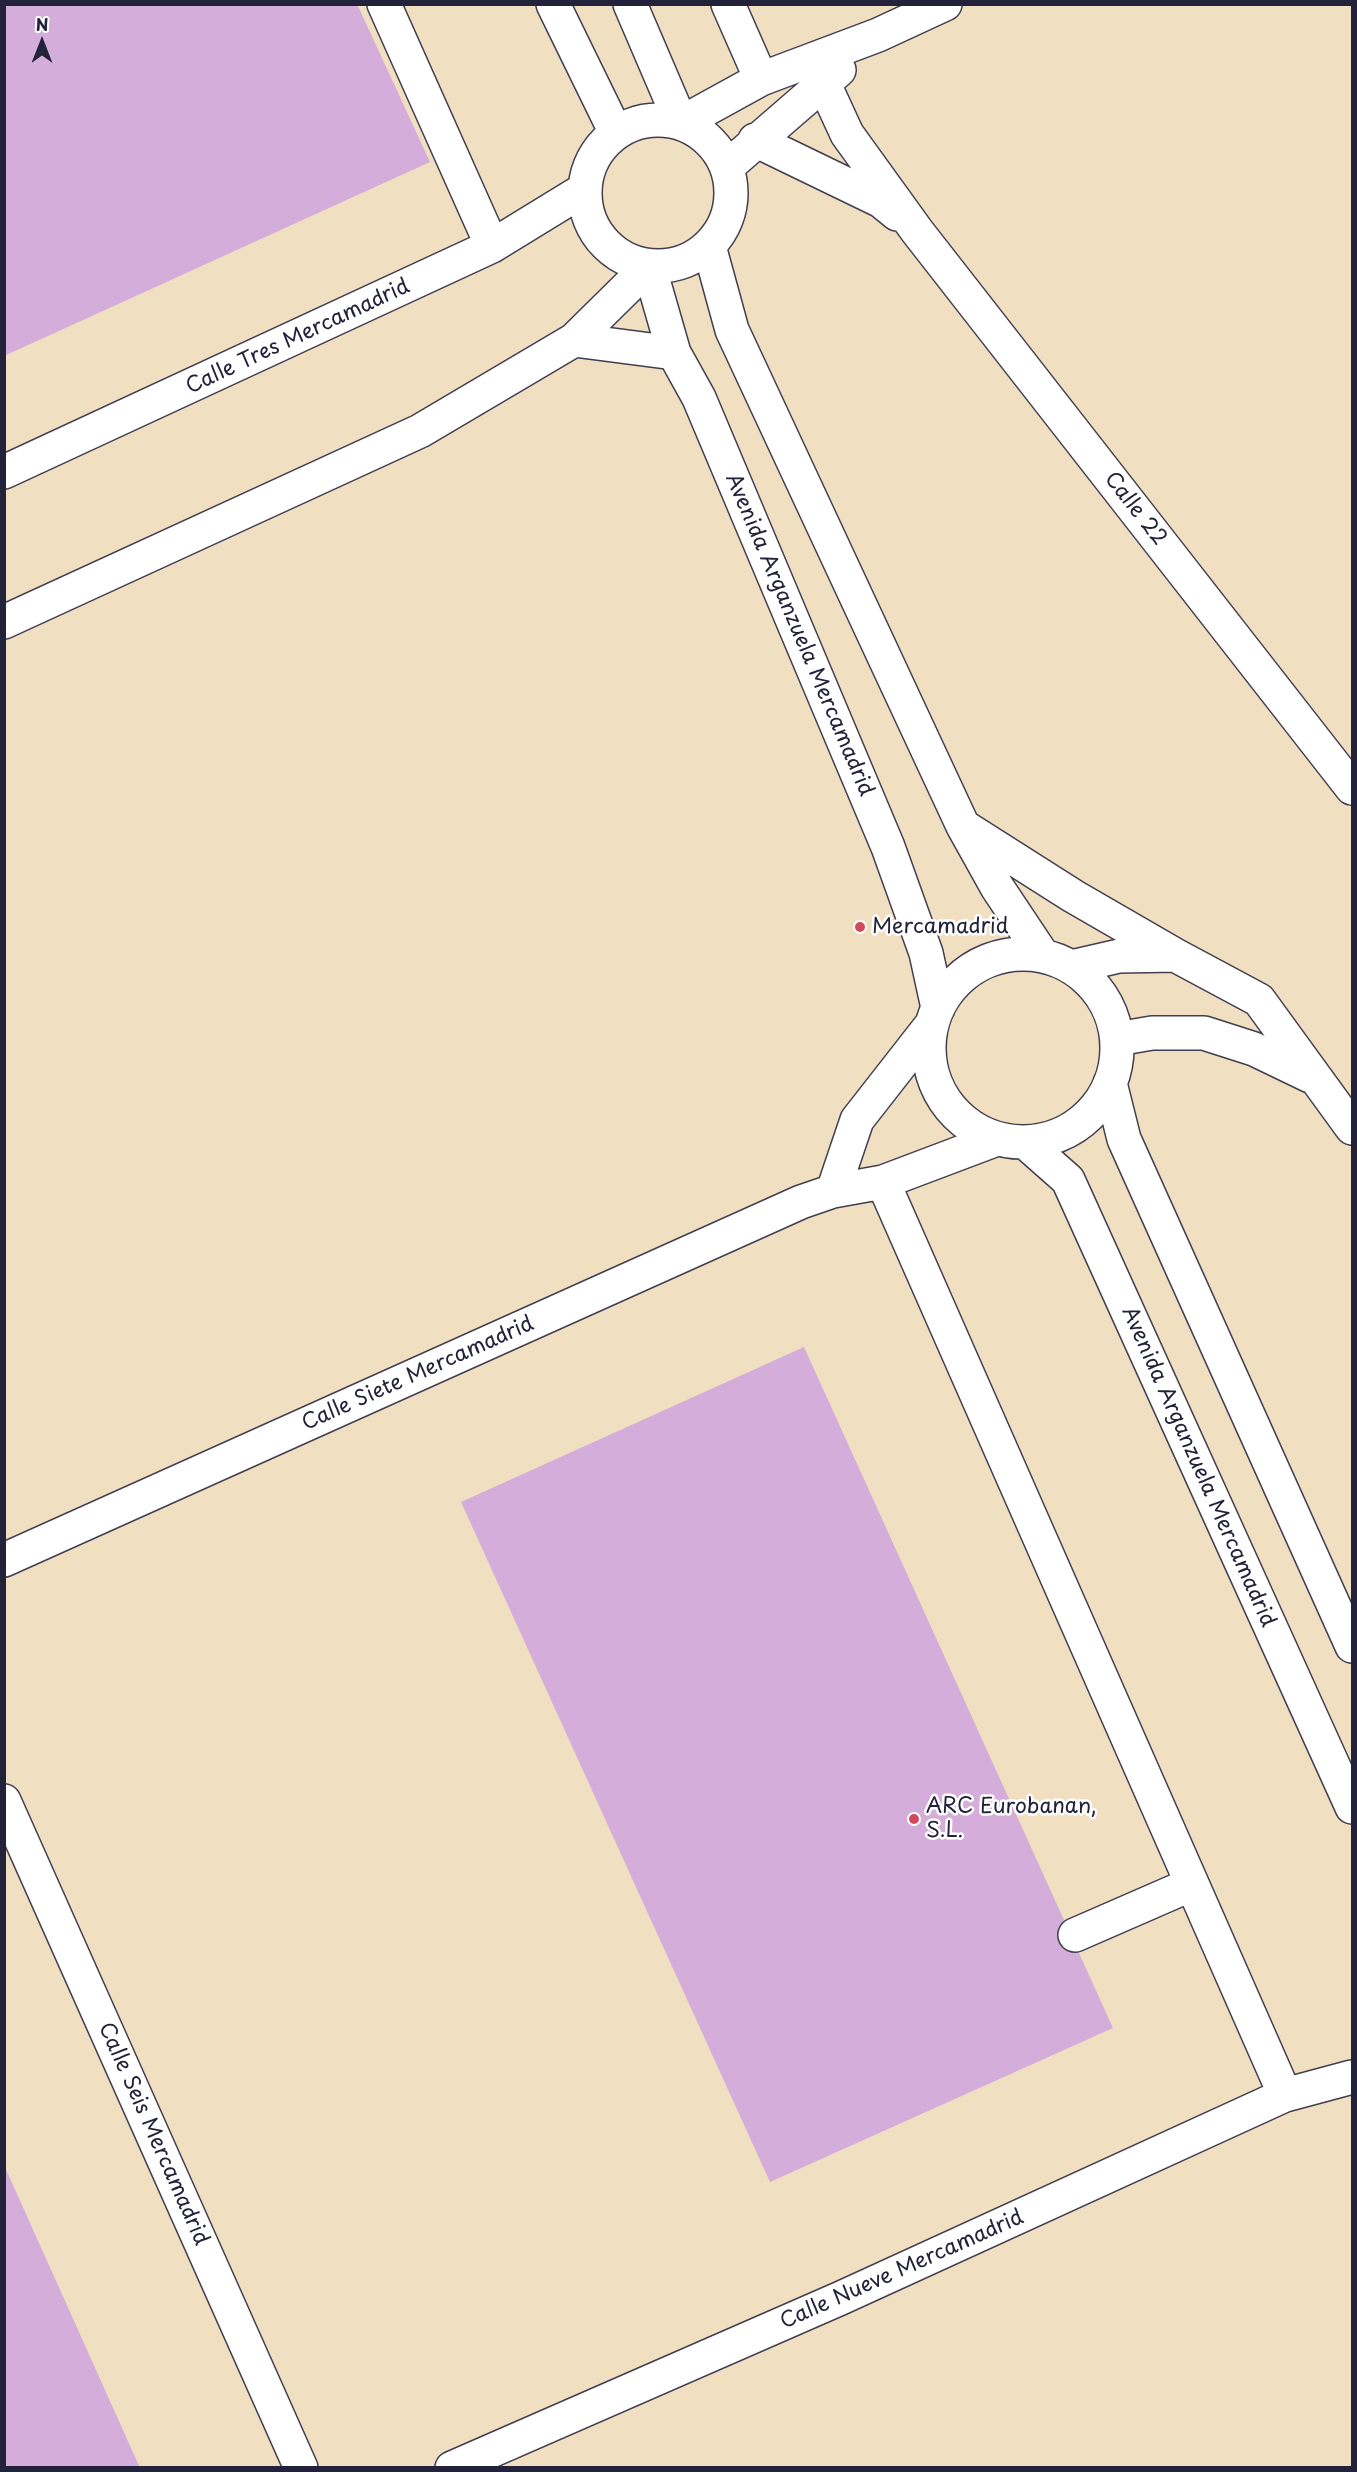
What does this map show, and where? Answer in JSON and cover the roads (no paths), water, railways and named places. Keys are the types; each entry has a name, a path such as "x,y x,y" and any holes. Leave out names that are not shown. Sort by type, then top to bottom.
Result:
{"lane":[{"path":"384,4 492,246"},
{"path":"553,4 616,133"},
{"path":"630,4 681,123"},
{"path":"728,4 761,79"},
{"path":"681,123 761,79 878,35 945,4"},
{"path":"727,167 755,140 824,84 878,35"},
{"name":"Calle 22","path":"824,84 847,134 917,231 1353,788"},
{"path":"659,120 681,123 700,133 717,148 727,167 731,188 730,209 722,229 709,246 692,258 671,265 649,266 628,260 609,248 595,231 587,211 585,189 590,167 600,148 616,133 636,123 659,120"},
{"name":"Calle 22","path":"755,140 881,201 917,231"},
{"name":"Calle Tres Mercamadrid","path":"4,472 492,246 585,189"},
{"path":"709,246 732,330 963,826 997,887 1057,961 1088,980 1102,998 1112,1018 1117,1039 1116,1062 1110,1083 1097,1107 1076,1125 1052,1138 1011,1141 975,1129 956,1114 941,1095 932,1073 929,1048 935,1016"},
{"path":"4,622 420,431 574,340 649,266"},
{"name":"Avenida Arganzuela Mercamadrid","path":"649,266 674,353 699,398 888,847 926,953 935,1016"},
{"path":"574,340 674,353"},
{"path":"963,826 1073,896 1175,956 1259,1000 1314,1078 1353,1128"},
{"path":"833,1191 857,1120 935,1016 943,998 962,976 987,961 1015,955 1057,961 1119,956 1175,956"},
{"path":"1117,1039 1152,1033 1204,1033 1254,1049 1314,1078"},
{"path":"1110,1083 1124,1139 1353,1646"},
{"name":"Avenida Arganzuela Mercamadrid","path":"1011,1141 1068,1180 1353,1807"},
{"name":"Calle Siete Mercamadrid","path":"4,1560 801,1202 833,1191 883,1182 1011,1141"},
{"path":"883,1182 1285,2095"},
{"name":"Calle Seis Mercamadrid","path":"4,1801 301,2468"},
{"path":"1075,1935 1192,1884"},
{"name":"Calle Nueve Mercamadrid","path":"452,2468 841,2298 1285,2095 1353,2077"}],"place":[{"name":"Mercamadrid","path":"860,927"},
{"name":"ARC Eurobanan, S.L.","path":"914,1819"}]}
